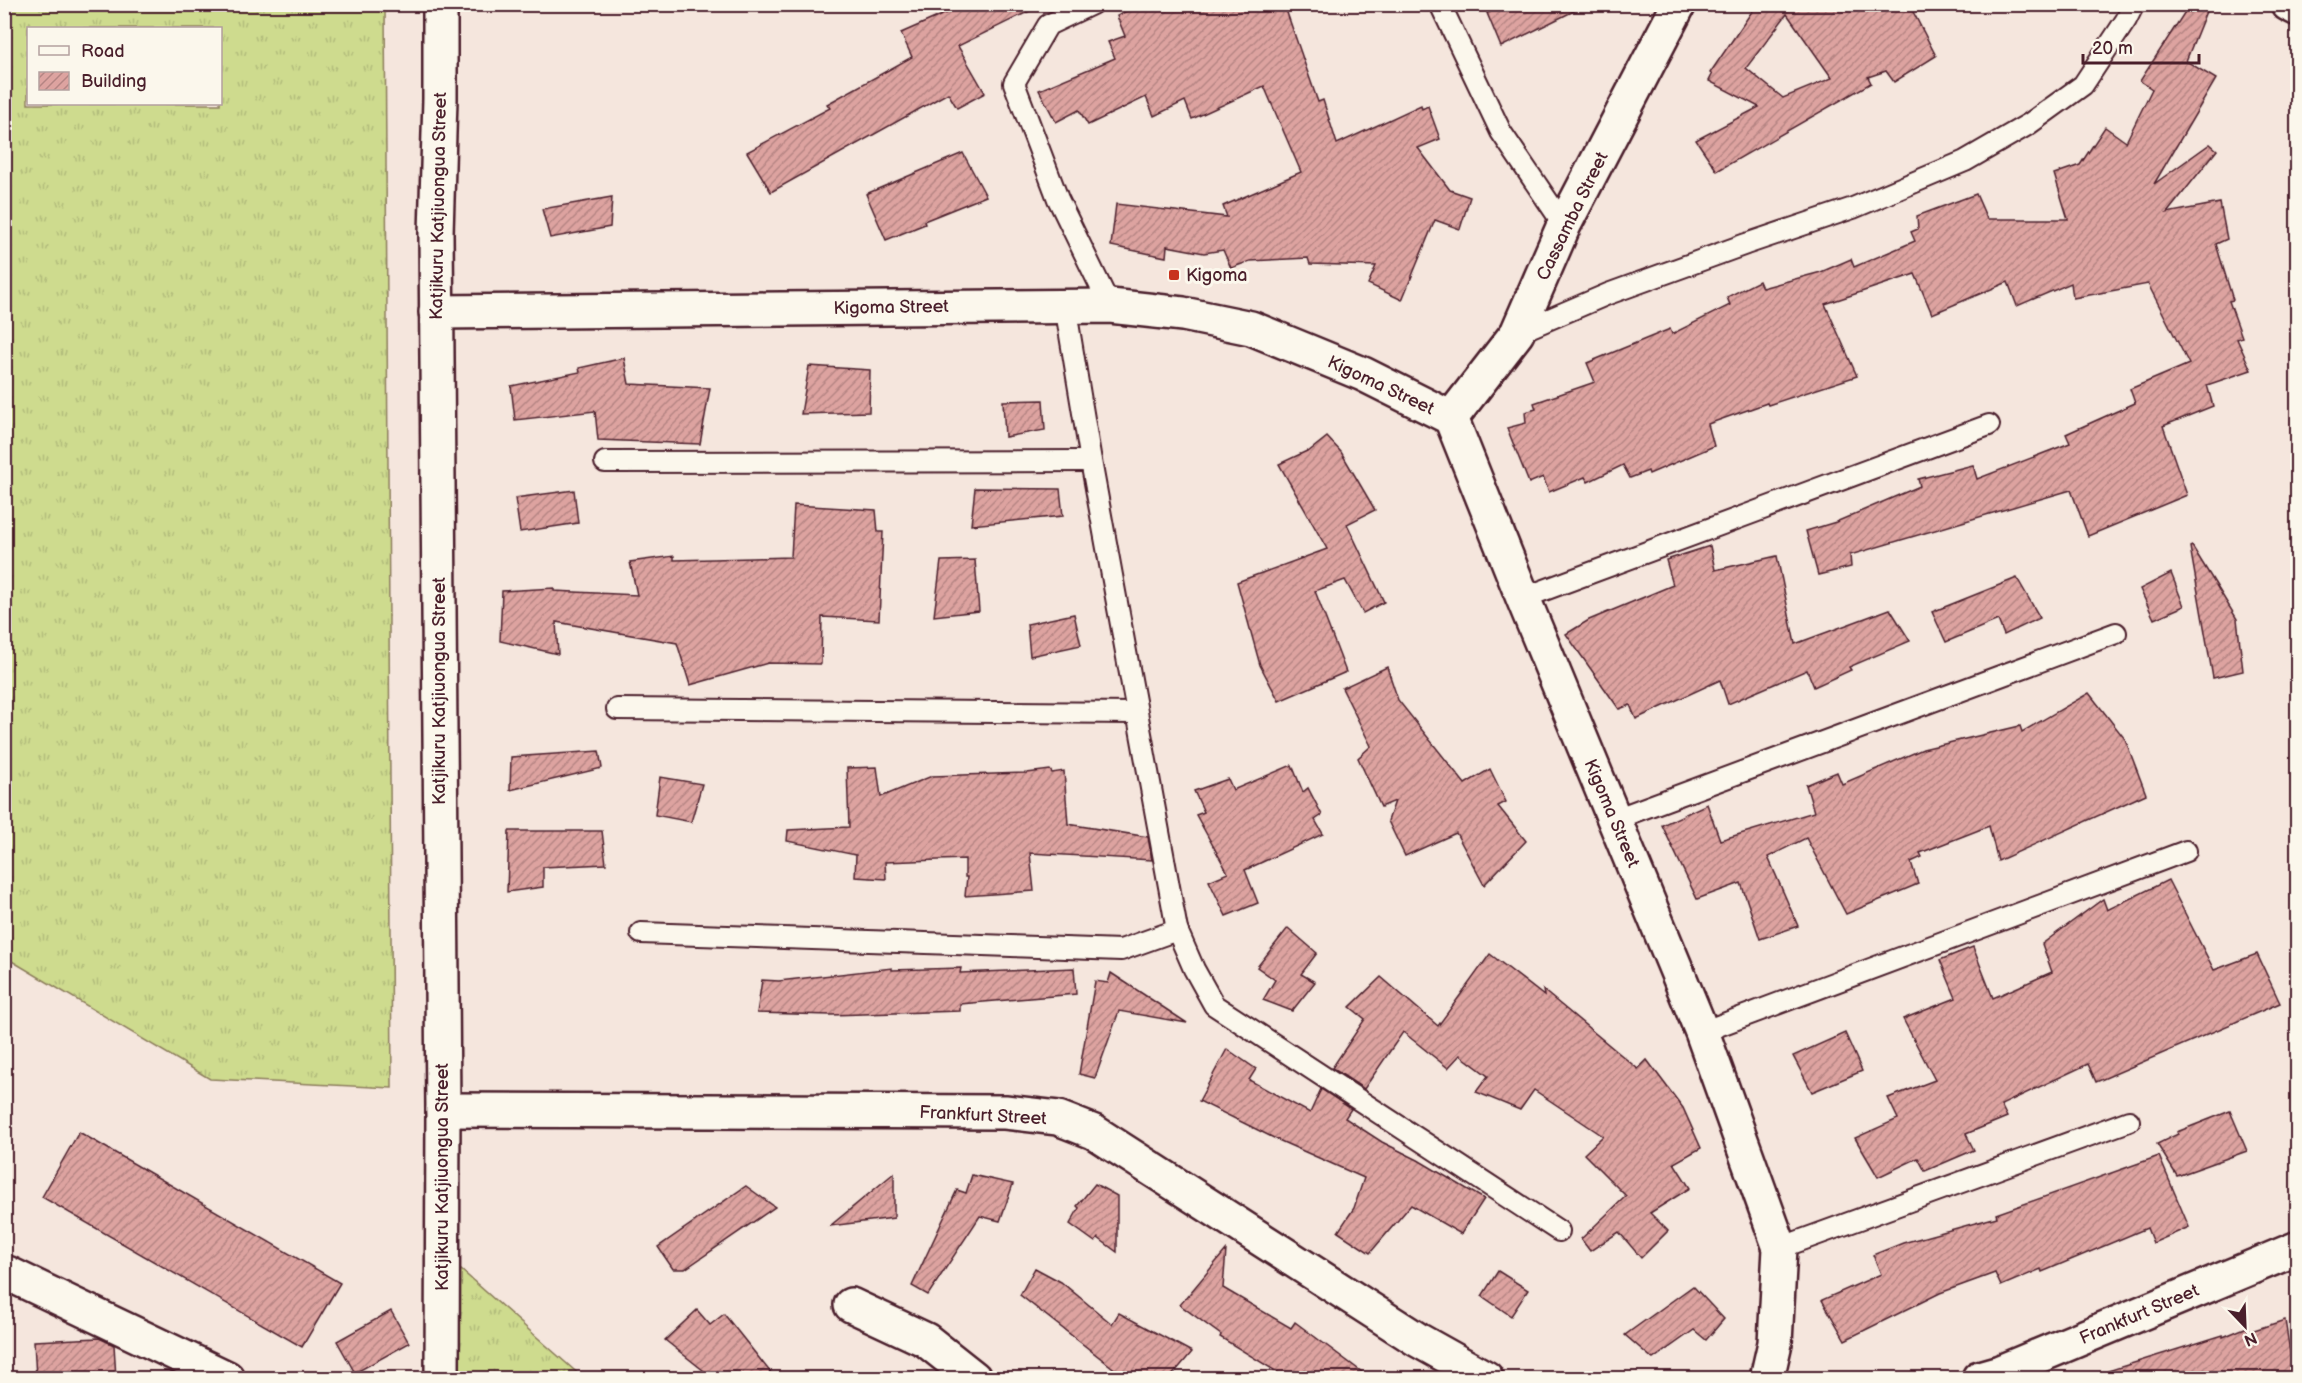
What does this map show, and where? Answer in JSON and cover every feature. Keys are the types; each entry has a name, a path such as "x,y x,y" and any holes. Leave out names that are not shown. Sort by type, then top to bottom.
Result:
{"street":[{"name":"Katjikuru Katjiuongua Street","path":"440,4 436,312 443,1110 442,1378"},
{"name":"Cassamba Street","path":"1451,418 1517,333 1564,225 1679,4"},
{"path":"2288,4 2298,9"},
{"name":"Kigoma Street","path":"436,312 1110,306 1183,314 1251,328 1363,374 1451,418 1702,1032 1780,1248 1775,1343 1767,1378"},
{"name":"Frankfurt Street","path":"443,1110 1005,1112 1058,1118 1094,1132 1418,1340 1486,1378"},
{"name":"Frankfurt Street","path":"1979,1378 2000,1372 2298,1248"},
{"path":"4,1274 18,1278 227,1378"},
{"path":"851,1305 926,1340 974,1378"}],"lane":[{"path":"1092,4 1048,25 1014,83 1058,199 1110,306"},
{"path":"1440,4 1501,132 1564,225"},
{"path":"1517,333 1608,294 1853,208 1965,161 2029,124 2083,85 2134,4"},
{"path":"1065,305 1136,713 1177,930 1194,969 1214,1005 1559,1231"},
{"path":"1523,598 1989,425"},
{"path":"605,462 1091,461"},
{"path":"1614,819 2116,633"},
{"path":"617,710 1136,713"},
{"path":"1702,1032 2186,851"},
{"path":"641,933 1121,950 1177,930"},
{"path":"1780,1248 2129,1121"}],"green space":[{"path":"5,4 385,5 392,1088 210,1079 5,957"},
{"path":"442,1253 583,1378 442,1378"}],"building":[{"path":"967,4 1044,4 958,46 985,93 957,108 948,93 771,192 747,152 830,108 827,104 912,57 901,33"},
{"path":"1140,4 1284,4 1318,102 1323,100 1337,144 1421,105 1422,109 1428,106 1440,139 1418,148 1450,190 1470,197 1460,229 1435,220 1402,300 1368,284 1376,266 1310,264 1308,258 1250,261 1231,268 1223,250 1204,253 1167,246 1166,257 1111,246 1116,204 1227,217 1223,206 1301,172 1264,86 1192,119 1185,101 1154,116 1146,97 1088,125 1079,110 1056,122 1039,90 1115,58 1108,42 1125,36 1117,16"},
{"path":"1504,4 1588,4 1501,47 1487,13"},
{"path":"1757,4 1909,4 1936,56 1894,82 1886,71 1868,77 1871,83 1717,171 1696,140 1759,107 1709,81 1712,75 1710,73","holes":["1787,14 1832,78 1783,98 1746,68"]},
{"path":"2190,4 2209,4 2186,61 2216,79 2154,184 2210,144 2217,150 2167,213 2220,203 2227,239 2216,244 2233,300 2229,301 2242,337 2237,339 2251,370 2207,385 2213,406 2163,426 2187,495 2088,536 2071,490 1850,555 1851,567 1818,575 1806,531 1836,522 1920,486 1918,479 1973,465 1977,479 2070,443 2066,434 2135,403 2130,389 2189,364 2148,284 2073,298 2071,283 2017,306 2008,282 1932,314 1915,274 1825,304 1857,376 1768,405 1767,403 1708,424 1714,446 1649,474 1648,471 1630,478 1623,465 1588,482 1585,477 1549,492 1543,477 1529,483 1507,428 1526,423 1525,412 1536,409 1534,403 1595,382 1587,363 1670,329 1672,334 1730,305 1727,297 1759,281 1762,288 1821,272 1851,259 1854,267 1915,241 1911,232 1918,229 1917,216 1976,194 1987,219 2068,219 2054,174 2080,165 2105,127 2126,142 2152,89 2140,81"},
{"path":"963,153 986,196 924,221 925,224 886,240 866,194"},
{"path":"612,197 610,227 550,238 542,209"},
{"path":"624,358 629,384 710,388 700,444 598,440 595,411 515,420 511,386 580,372 579,368"},
{"path":"809,366 870,370 869,412 801,414"},
{"path":"1043,400 1045,430 1005,437 1003,401"},
{"path":"1327,437 1341,452 1375,510 1347,524 1384,602 1363,613 1345,580 1315,591 1346,672 1279,701 1260,665 1237,582 1327,549 1279,464 1308,452"},
{"path":"975,488 1060,489 1063,516 971,525"},
{"path":"574,490 578,523 520,532 515,498"},
{"path":"794,505 876,510 878,532 883,532 879,620 822,617 821,664 768,663 690,685 677,643 556,622 558,654 500,641 502,591 554,588 554,591 637,595 630,562 674,556 674,560 791,557"},
{"path":"1710,546 1715,570 1777,556 1795,644 1890,609 1910,641 1849,667 1851,670 1814,687 1807,670 1728,704 1720,680 1636,719 1630,705 1619,709 1566,634 1589,620 1673,585 1666,560"},
{"path":"2192,546 2237,619 2243,671 2213,678 2190,547"},
{"path":"975,560 979,611 934,616 941,561"},
{"path":"2171,573 2184,606 2154,619 2140,589"},
{"path":"2017,578 2040,618 2004,635 1998,620 1946,642 1932,612"},
{"path":"1074,614 1081,645 1030,656 1027,624"},
{"path":"1387,667 1398,700 1465,784 1490,769 1506,802 1498,806 1526,841 1484,885 1456,833 1405,856 1388,821 1395,801 1381,807 1358,758 1371,746 1342,688"},
{"path":"2089,693 2125,739 2146,794 1998,861 1989,826 1920,853 1922,857 1911,862 1918,884 1846,914 1806,838 1768,857 1798,926 1760,939 1741,883 1697,899 1662,825 1707,804 1720,840 1814,812 1806,785 1837,772 1842,784 1923,749 2020,726 2022,732"},
{"path":"599,751 602,768 510,790 511,757"},
{"path":"1292,765 1303,792 1308,788 1322,815 1315,820 1323,834 1245,870 1258,903 1226,916 1209,881 1228,873 1196,815 1204,812 1194,791 1228,779 1233,790"},
{"path":"877,767 881,797 932,776 1064,771 1068,824 1148,837 1152,860 1030,853 1034,891 965,896 967,877 965,877 965,859 885,862 886,879 855,877 856,855 787,841 788,830 849,827 847,768"},
{"path":"660,777 702,784 691,822 655,815"},
{"path":"509,831 602,831 606,864 543,867 543,887 507,892"},
{"path":"2168,880 2214,970 2257,954 2280,1003 2096,1082 2088,1064 2001,1105 2007,1117 1966,1134 1974,1150 1925,1171 1918,1158 1878,1177 1855,1138 1898,1119 1888,1098 1935,1080 1903,1019 1956,998 1940,960 1973,947 1993,998 2052,972 2042,944 2103,899 2107,910"},
{"path":"1288,928 1317,953 1301,974 1315,982 1292,1011 1263,1000 1275,980 1257,967"},
{"path":"1490,954 1544,996 1543,990 1638,1069 1647,1060 1683,1108 1701,1148 1674,1163 1690,1188 1650,1213 1668,1231 1641,1258 1619,1232 1590,1251 1581,1239 1626,1196 1584,1154 1603,1136 1534,1090 1520,1110 1476,1092 1488,1076 1460,1055 1448,1068 1403,1032 1364,1089 1332,1068 1365,1019 1350,1007 1381,977 1438,1026"},
{"path":"892,968 892,970 961,968 960,973 1074,968 1076,994 960,1004 960,1011 831,1015 757,1013 762,980 779,981"},
{"path":"1111,973 1187,1023 1119,1011 1095,1078 1079,1074 1095,981 1108,983"},
{"path":"1845,1033 1862,1071 1812,1092 1793,1056"},
{"path":"1227,1049 1256,1069 1249,1080 1310,1113 1321,1089 1351,1109 1345,1118 1382,1142 1418,1160 1484,1199 1461,1234 1411,1205 1370,1253 1338,1232 1354,1208 1364,1178 1276,1139 1199,1101"},
{"path":"2230,1111 2247,1151 2177,1176 2157,1144 2178,1134 2177,1132"},
{"path":"79,1132 340,1283 302,1347 42,1197"},
{"path":"2159,1156 2189,1227 2153,1243 2147,1228 2042,1272 2041,1269 2001,1286 1995,1273 1940,1293 1845,1340 1822,1300 1881,1274 1873,1255 1903,1243 1997,1217 1996,1214"},
{"path":"894,1173 894,1218 830,1226"},
{"path":"972,1175 1013,1184 1000,1221 980,1216 928,1295 912,1286 957,1190 966,1193"},
{"path":"1095,1184 1117,1196 1117,1252 1098,1238 1095,1242 1070,1224 1079,1208 1077,1206"},
{"path":"746,1186 775,1207 685,1269 673,1269 658,1247"},
{"path":"1226,1250 1223,1288 1291,1328 1295,1322 1370,1378 1287,1378 1220,1337 1221,1335 1180,1305"},
{"path":"1035,1268 1061,1282 1112,1324 1119,1313 1192,1352 1170,1378 1126,1378 1020,1295"},
{"path":"1498,1271 1528,1290 1511,1316 1482,1296"},
{"path":"1693,1286 1724,1319 1706,1340 1694,1330 1653,1359 1625,1335"},
{"path":"697,1310 710,1325 724,1314 775,1378 713,1378 665,1340"},
{"path":"391,1311 409,1343 355,1373 337,1341"},
{"path":"2285,1320 2294,1378 2109,1378 2108,1371 2223,1335 2223,1337 2247,1327 2248,1332"},
{"path":"99,1338 114,1345 116,1378 36,1378 34,1341"}],"place":[{"name":"Kigoma","path":"1174,275"}]}
